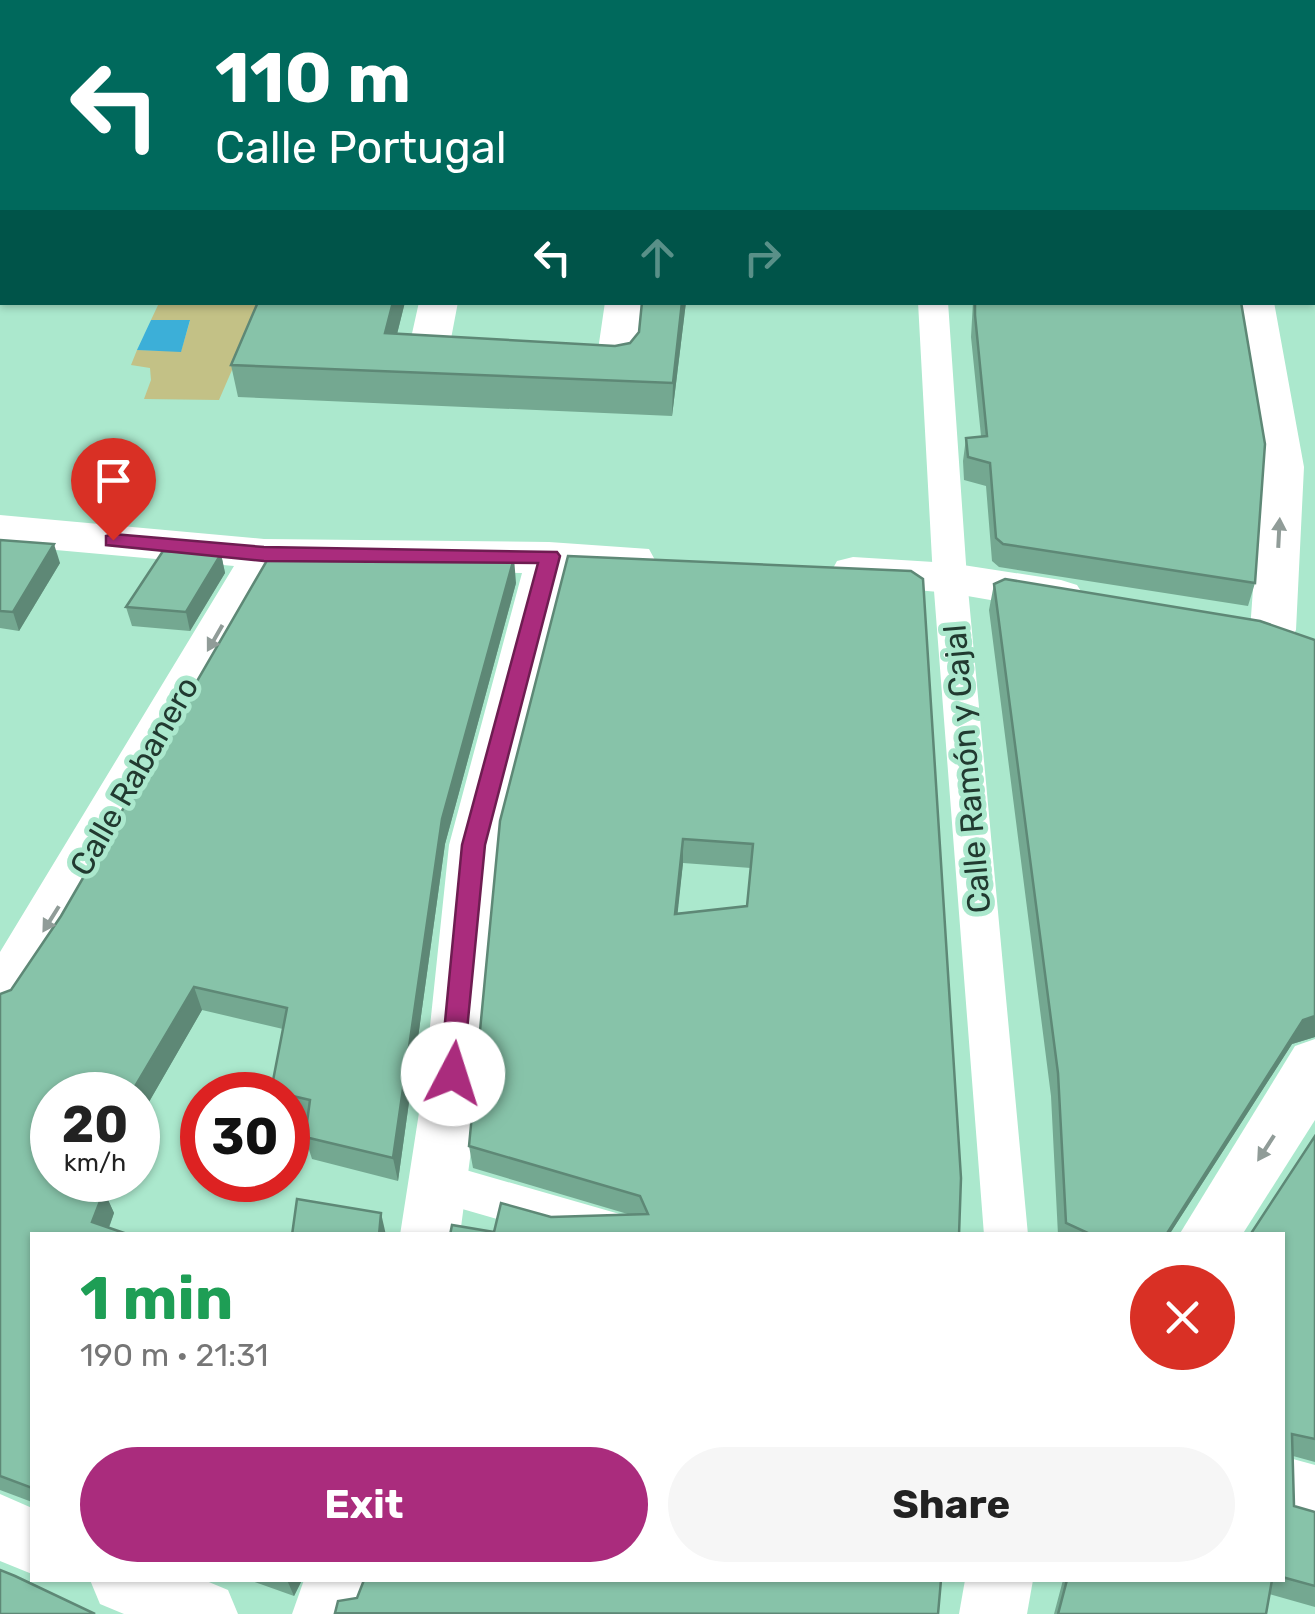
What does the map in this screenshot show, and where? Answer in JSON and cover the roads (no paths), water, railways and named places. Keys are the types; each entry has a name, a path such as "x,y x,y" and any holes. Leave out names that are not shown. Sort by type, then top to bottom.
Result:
{"street":[{"path":"438,305 427,356 616,362 624,305"},
{"name":"Calle Ramón y Cajal","path":"934,305 950,578 1006,1232"},
{"path":"1255,305 1283,468 1255,628 1315,648"},
{"path":"0,530 264,554 550,556 682,562"},
{"name":"Calle Rabanero","path":"0,996 49,923 264,554"},
{"path":"430,1232 453,1074 474,845 550,556"},
{"path":"818,570 950,578 1105,603"},
{"path":"1212,1232 1295,1103 1315,1064"},
{"path":"438,1182 612,1232"},
{"path":"1285,1489 1315,1498"},
{"path":"0,1527 30,1540"},
{"path":"129,1582 204,1614"},
{"path":"326,1614 337,1582"},
{"path":"993,1614 999,1582"}],"water":[{"path":"151,320 190,320 181,352 137,350"}]}
